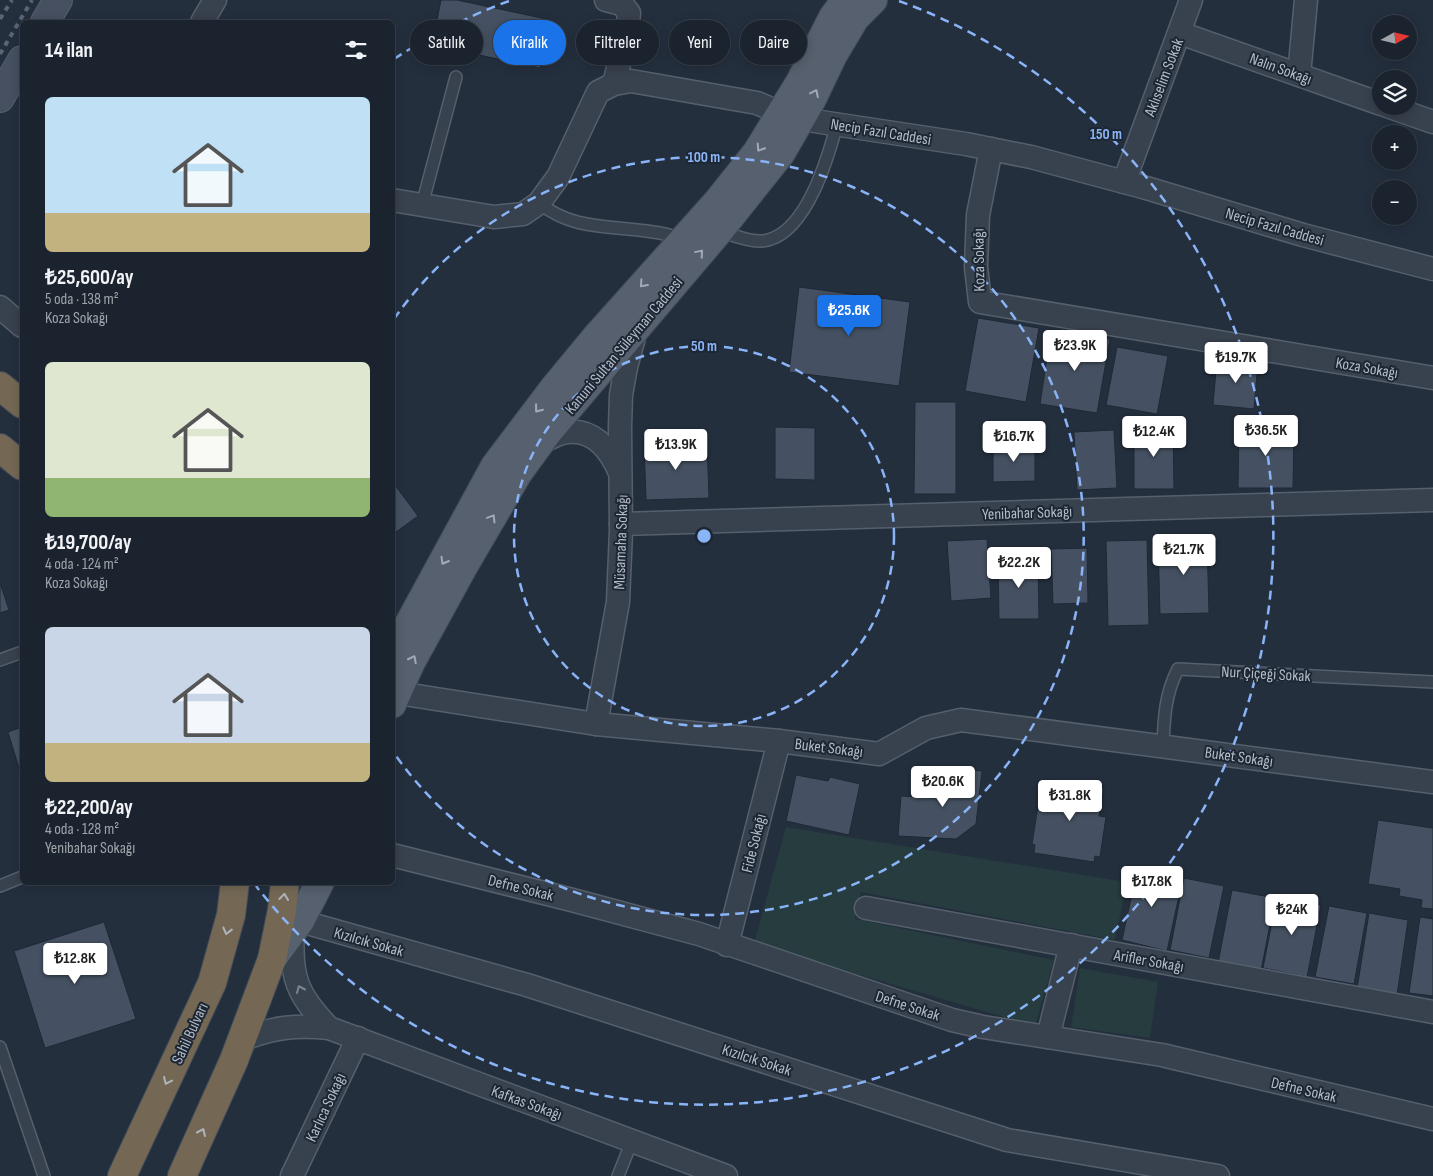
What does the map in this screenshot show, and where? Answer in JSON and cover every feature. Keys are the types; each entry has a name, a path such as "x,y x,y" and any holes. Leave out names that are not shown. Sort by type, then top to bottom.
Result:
{"highway":[{"path":"0,386 20,402"},
{"path":"0,448 20,464"},
{"name":"Sahil Bulvarı","path":"122,1176 212,983 231,915 235,885"},
{"path":"182,1176 242,1040 272,959 282,910 285,885"}],"main road":[{"name":"Kanuni Sultan Süleyman Caddesi","path":"395,698 411,662 518,472 540,443 719,231 780,153 800,82 833,17 846,0"},
{"name":"Kanuni Sultan Süleyman Caddesi","path":"395,651 495,466 548,396 597,336 718,201 758,152 791,116 812,99 833,55 855,18 873,0"},
{"path":"272,959 296,926 318,885"}],"street":[{"path":"46,20 58,0"},
{"path":"203,20 215,0"},
{"path":"395,200 494,217 523,214 539,203 558,176 598,92 614,84 627,32 629,12 622,4 606,0"},
{"name":"Aklıselim Sokak","path":"1124,182 1191,0"},
{"path":"1300,75 1306,0"},
{"name":"Nalın Sokağı","path":"1180,33 1372,101"},
{"path":"0,98 20,63"},
{"name":"Necip Fazıl Caddesi","path":"614,84 631,81 757,103 791,116 1031,157 1124,182 1303,235 1433,269"},
{"path":"1413,115 1433,122"},
{"name":"Koza Sokağı","path":"991,150 978,215 976,266 980,302 1433,378"},
{"path":"0,308 20,324"},
{"name":"Müsamaha Sokağı","path":"596,724 618,602 621,524 621,396 636,329"},
{"path":"540,443 562,433 581,433 599,441 613,457 621,477"},
{"name":"Yenibahar Sokağı","path":"621,524 1433,500"},
{"name":"Buket Sokağı","path":"395,698 596,724 779,741 879,754 926,728 961,720 1433,782"},
{"name":"Fide Sokağı","path":"727,944 779,741"},
{"name":"Defne Sokak","path":"395,856 699,934 952,1020 1162,1055 1433,1120"},
{"name":"Arifler Sokağı","path":"866,908 1433,1012"},
{"path":"296,926 292,952 296,980 304,998 314,1013 329,1028"},
{"name":"Kızılcık Sokak","path":"296,926 528,984 1007,1140 1218,1176"},
{"path":"1048,1037 1071,945"},
{"path":"242,1040 260,1032 281,1027 329,1028"},
{"name":"Kafkas Sokağı","path":"329,1028 726,1176"},
{"name":"Karlıca Sokağı","path":"301,1173 358,1038"}],"lane":[{"path":"422,205 456,77"},
{"path":"719,231 757,241 768,240 786,231 800,214 816,186 826,164 837,124"},
{"path":"539,203 560,217 575,223 654,232 683,239"},
{"path":"0,660 20,653"},
{"name":"Nur Çiçeği Sokak","path":"1163,746 1164,718 1170,685 1178,669 1433,682"},
{"path":"0,886 20,878"},
{"path":"0,1047 44,1176"},
{"path":"618,1176 632,1141"}],"green space":[{"path":"786,827 1127,882 1115,940 861,892 855,919 1054,960 1035,1026 754,944"},
{"path":"1080,968 1158,982 1150,1038 1071,1027"}],"building":[{"path":"441,0 457,0 551,20 493,20 493,58 483,56 483,20 437,20"},
{"path":"526,65 541,65 540,68"},
{"path":"799,287 910,302 899,386 789,372"},
{"path":"978,318 1039,328 1026,402 965,391"},
{"path":"1051,331 1110,339 1097,413 1040,404"},
{"path":"1117,347 1168,356 1157,414 1106,405"},
{"path":"1217,359 1258,363 1254,409 1213,405"},
{"path":"915,402 956,402 956,494 914,494"},
{"path":"1134,426 1173,426 1174,489 1134,489"},
{"path":"1239,426 1294,426 1293,488 1238,488"},
{"path":"775,427 815,428 815,480 775,479"},
{"path":"1114,430 1117,488 1077,490 1074,432"},
{"path":"707,442 709,498 646,500 644,444"},
{"path":"1035,443 1035,481 993,482 993,444"},
{"path":"395,485 418,516 395,533"},
{"path":"1207,538 1209,613 1160,614 1158,539"},
{"path":"987,539 991,598 951,601 947,541"},
{"path":"1147,540 1149,625 1108,626 1106,541"},
{"path":"1087,548 1088,603 1053,604 1051,549"},
{"path":"1038,559 1039,619 999,619 998,560"},
{"path":"0,583 9,610 0,613"},
{"path":"20,728 20,771 8,732"},
{"path":"945,767 982,771 976,824 956,839 898,836 901,796 938,798 942,795"},
{"path":"796,775 828,781 830,777 860,784 849,835 786,821"},
{"path":"1048,780 1104,788 1099,816 1106,817 1100,857 1095,856 1094,862 1034,853 1035,845 1032,844 1038,806 1044,807"},
{"path":"1378,820 1433,828 1433,909 1421,908 1422,900 1399,896 1400,889 1368,884"},
{"path":"1138,866 1183,877 1167,951 1122,940"},
{"path":"1184,878 1224,886 1209,958 1170,950"},
{"path":"1232,890 1275,898 1261,971 1218,963"},
{"path":"1277,896 1321,905 1307,977 1263,968"},
{"path":"1329,906 1367,913 1354,984 1315,977"},
{"path":"1369,913 1408,920 1397,995 1357,989"},
{"path":"1420,917 1433,919 1433,996 1409,993"},
{"path":"104,922 136,1019 45,1048 14,951"}],"railway":[{"path":"0,19 12,0"},
{"path":"20,20 32,0"},
{"path":"0,54 20,20"}]}
